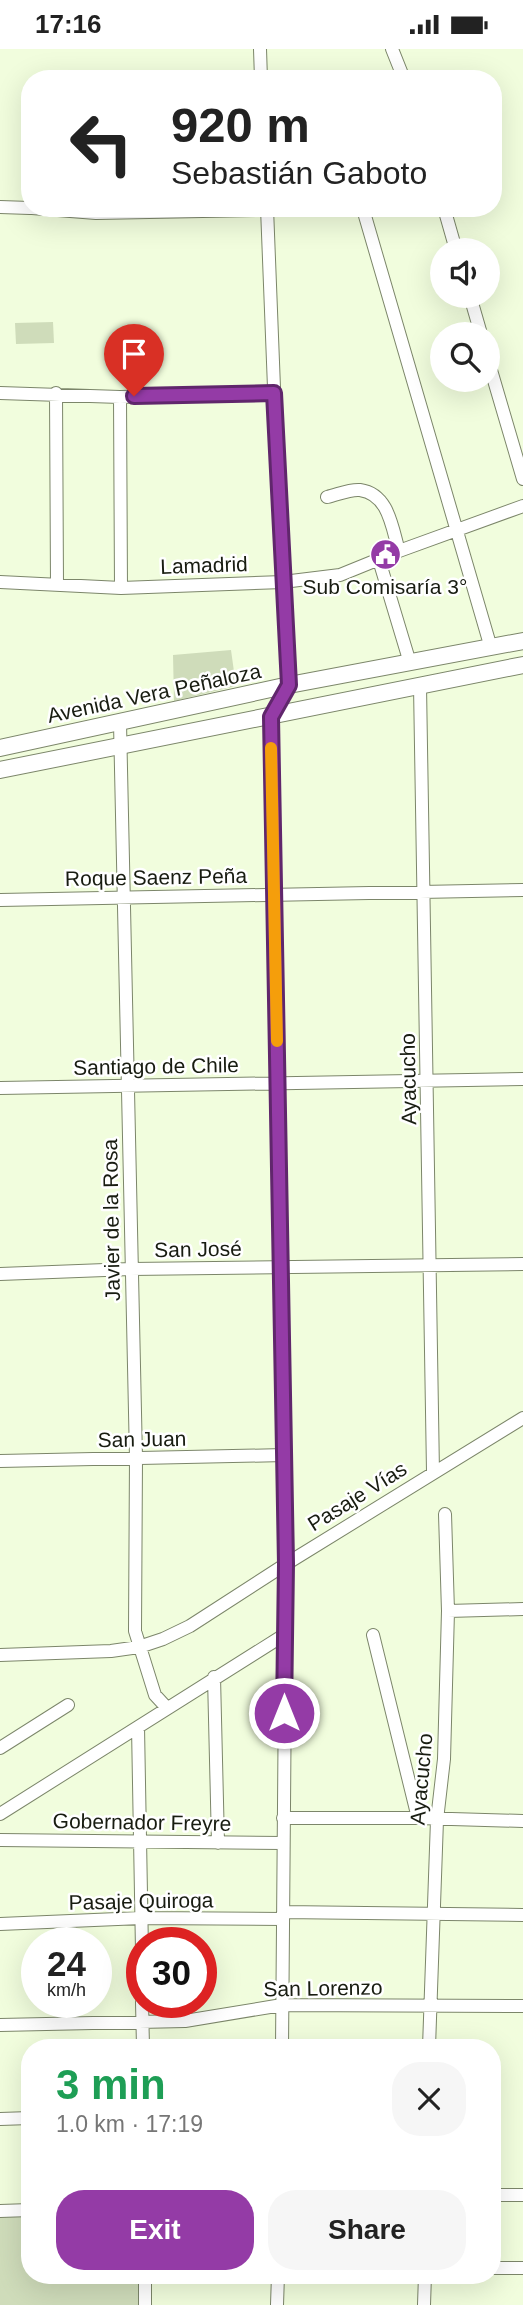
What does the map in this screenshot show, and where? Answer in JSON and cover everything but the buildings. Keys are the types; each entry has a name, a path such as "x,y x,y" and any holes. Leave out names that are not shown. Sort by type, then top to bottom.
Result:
{"main road":[{"name":"Avenida Vera Peñaloza","path":"0,748 289,685 523,642"},
{"path":"0,771 523,665"}],"street":[{"path":"260,49 261,70"},
{"path":"392,49 400,70"},
{"path":"0,207 21,208"},
{"path":"267,217 289,685 271,717 286,1564 282,2039"},
{"path":"365,217 491,648"},
{"path":"447,217 453,238"},
{"path":"497,392 523,479"},
{"path":"0,393 120,397 274,393"},
{"path":"56,393 57,584"},
{"path":"120,397 121,588"},
{"path":"327,497 360,490 374,495 386,507 399,551"},
{"name":"Lamadrid","path":"0,582 121,588 283,582 340,575 523,506"},
{"path":"379,560 410,663"},
{"name":"Ayacucho","path":"420,686 433,1472"},
{"name":"Javier de la Rosa","path":"120,723 136,1458 135,1631 155,1695 167,1708"},
{"name":"Roque Saenz Peña","path":"0,900 523,890"},
{"name":"Santiago de Chile","path":"0,1088 523,1079"},
{"name":"San José","path":"0,1274 131,1269 523,1264"},
{"name":"Pasaje Vías","path":"0,1655 111,1651 139,1647 163,1639 190,1626 523,1418"},
{"name":"San Juan","path":"0,1461 284,1455"},
{"name":"Ayacucho","path":"429,2039 437,1820 444,1759 448,1611 445,1514"},
{"path":"448,1611 523,1609"},
{"path":"0,1814 284,1635"},
{"path":"373,1635 418,1818"},
{"path":"215,1677 218,1843"},
{"path":"0,1748 68,1705"},
{"path":"138,1727 141,1927"},
{"path":"284,1818 523,1821"},
{"name":"Gobernador Freyre","path":"0,1840 284,1843"},
{"name":"Pasaje Quiroga","path":"0,1924 283,1915 523,1915"},
{"name":"San Lorenzo","path":"0,2025 185,2021 282,2005 523,2006"},
{"path":"142,2018 143,2039"},
{"path":"0,2119 21,2118"},
{"path":"501,2195 523,2195"},
{"path":"0,2211 21,2210"},
{"path":"501,2269 523,2268"},
{"path":"145,2284 145,2305"},
{"path":"277,2305 278,2284"},
{"path":"424,2305 425,2284"}],"green space":[{"path":"53,322 54,343 16,344 15,323"},
{"path":"231,650 236,686 174,701 173,655"},
{"path":"21,2211 21,2284 143,2284 143,2305 0,2305 0,2212"}],"slow traffic":[{"path":"271,748 277,1041"}],"place":[{"name":"Sub Comisaría 3°","path":"385,554"}],"route":[{"path":"134,396 274,393 289,685 271,717 286,1564 284,1713"}]}
